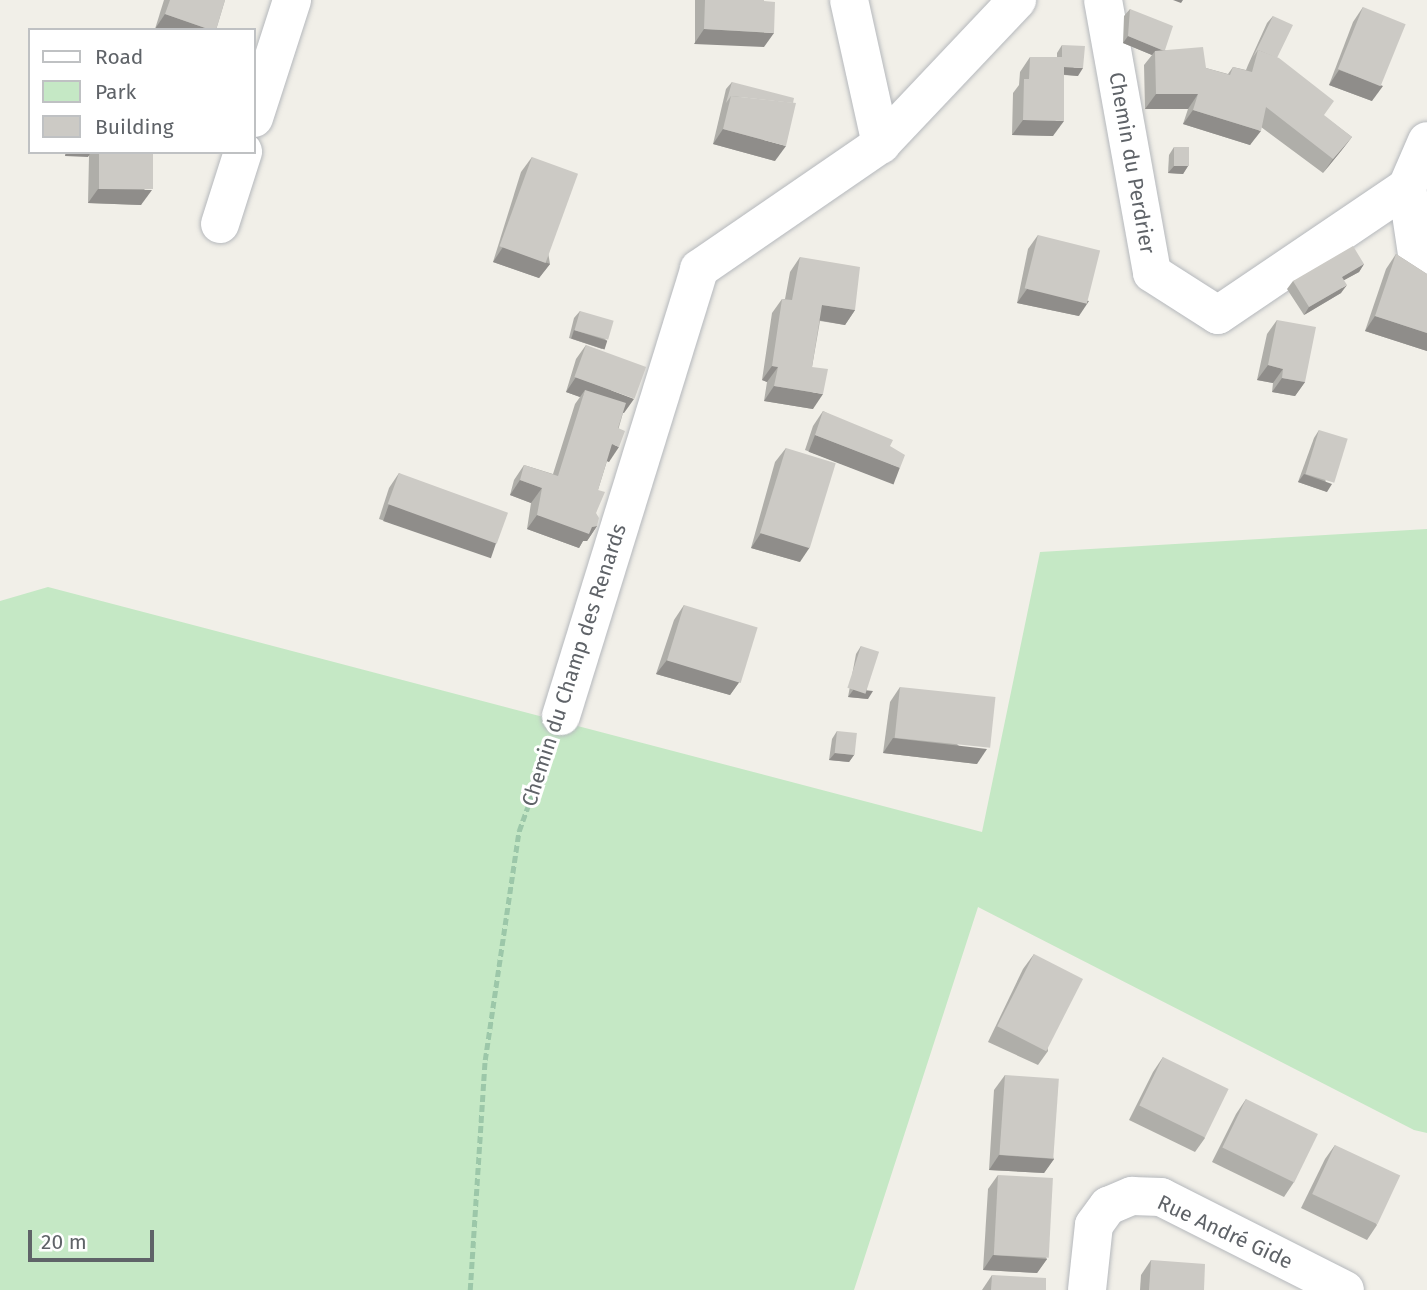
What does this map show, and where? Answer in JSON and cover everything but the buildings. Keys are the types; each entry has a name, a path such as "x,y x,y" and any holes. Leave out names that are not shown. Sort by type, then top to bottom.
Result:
{"street":[{"path":"256,111 292,0"},
{"path":"849,0 881,145"},
{"name":"Chemin du Champ des Renards","path":"561,716 699,269 881,145 1017,0"},
{"name":"Chemin du Perdrier","path":"1103,0 1152,273 1218,315 1407,187"},
{"path":"1427,141 1407,187 1418,261 1427,267"},
{"path":"220,223 242,154"},
{"name":"Rue André Gide","path":"1087,1290 1094,1225 1108,1206 1132,1196 1161,1197 1345,1290"}],"path":[{"name":"Chemin du Champ des Renards","path":"470,1290 485,1060 519,831 561,716"}],"green space":[{"path":"1427,529 1427,1133 1414,1130 978,907 854,1290 0,1290 0,601 48,587 982,832 1040,552"}]}
